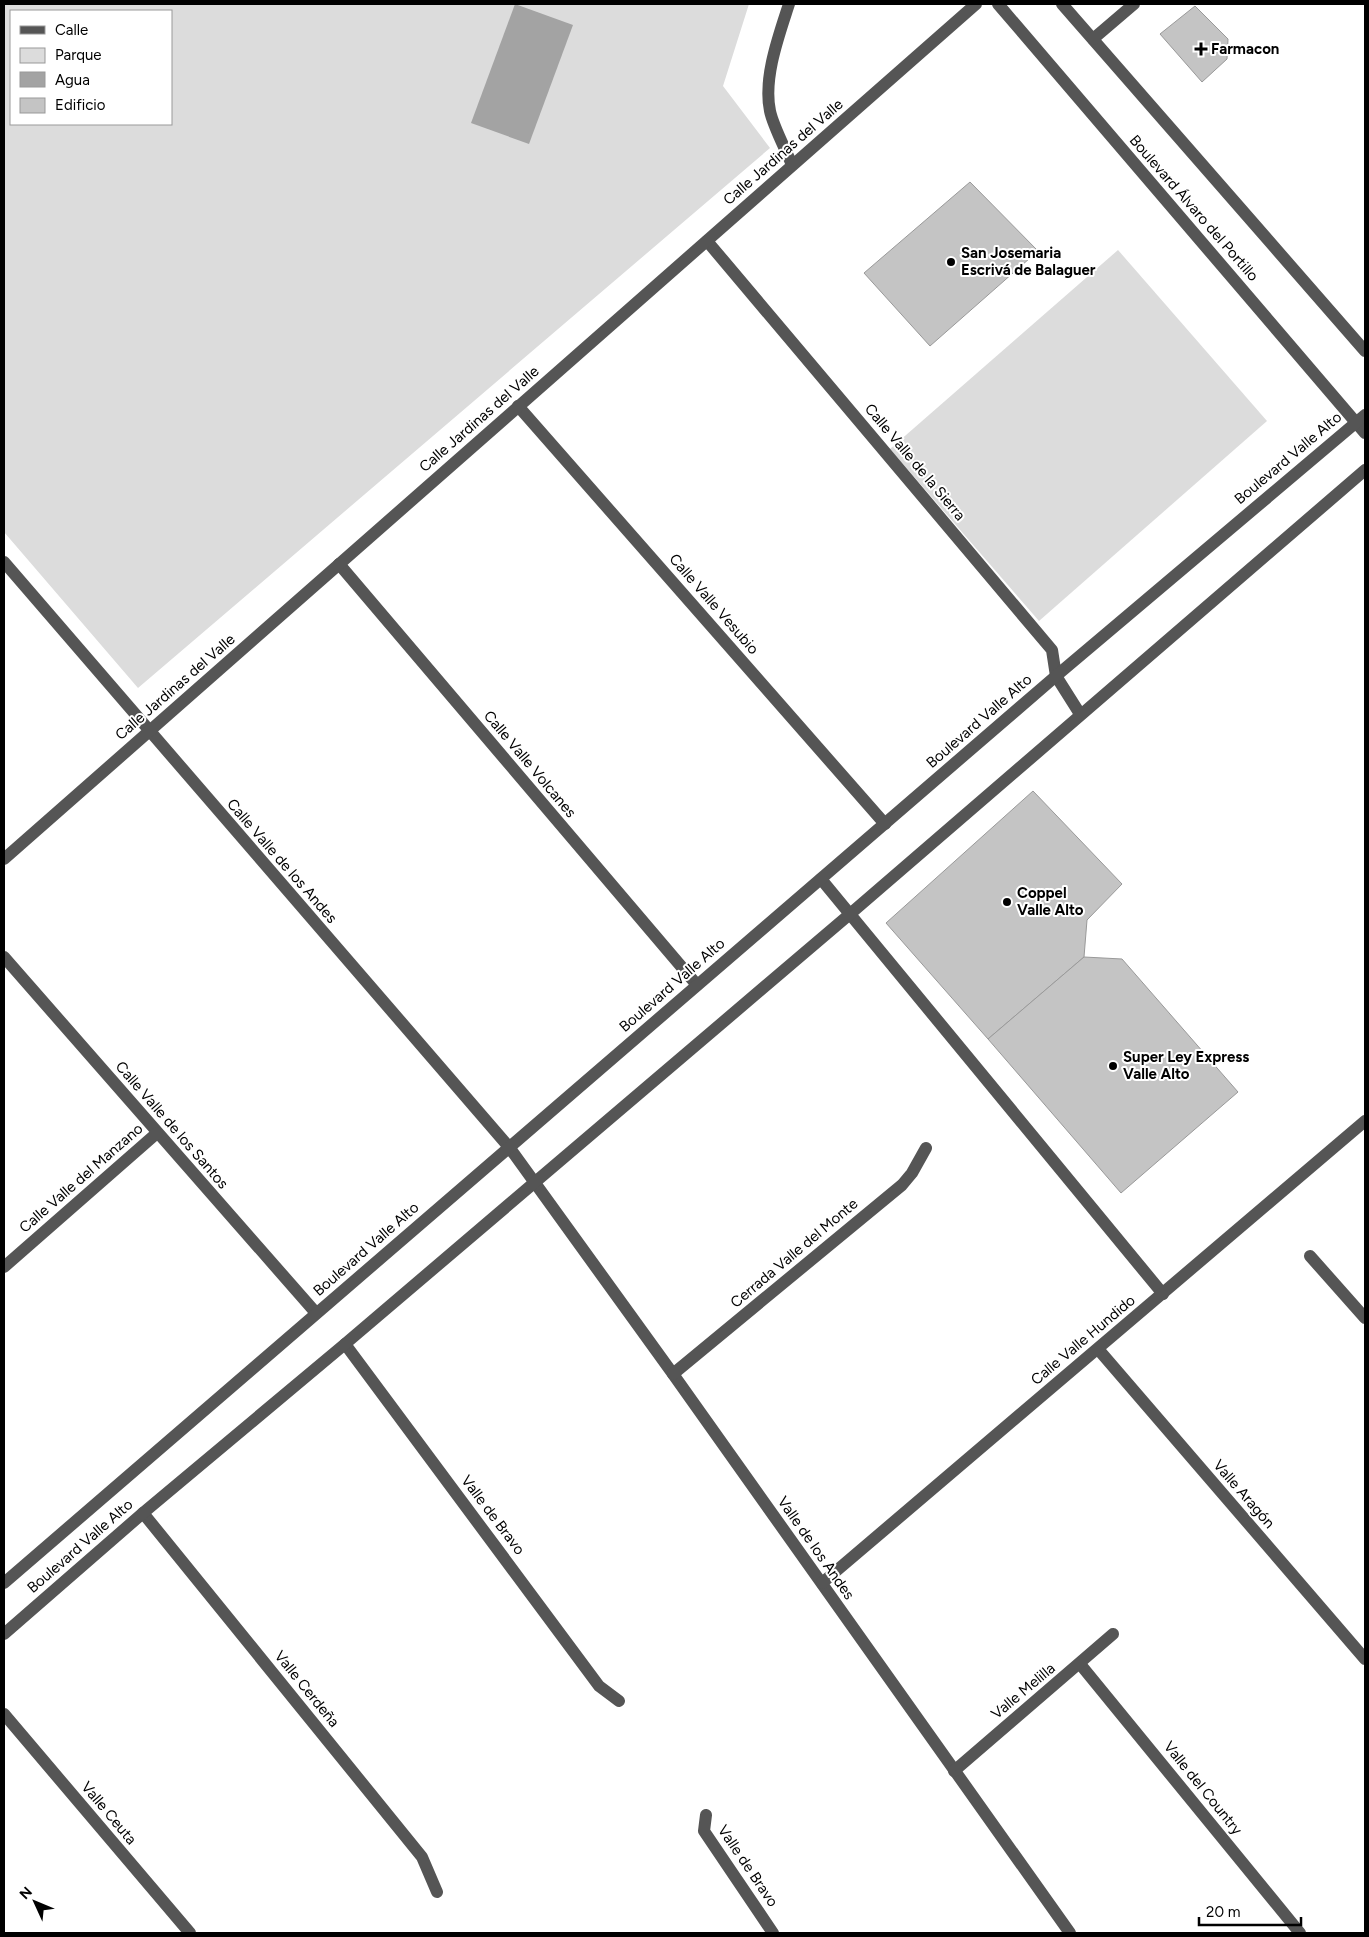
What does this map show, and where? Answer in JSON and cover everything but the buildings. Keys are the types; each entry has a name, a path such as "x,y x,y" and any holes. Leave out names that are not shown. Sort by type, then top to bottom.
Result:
{"street":[{"path":"789,4 773,58 769,84 770,111 792,165"},
{"name":"Calle Jardinas del Valle","path":"4,859 976,4"},
{"name":"Boulevard Álvaro del Portillo","path":"998,4 1361,418 1365,433"},
{"path":"1062,4 1365,351"},
{"path":"1093,38 1134,4"},
{"name":"Calle Valle de la Sierra","path":"707,240 1052,650 1056,676 1080,714"},
{"name":"Calle Valle Vesubio","path":"518,406 885,824"},
{"name":"Boulevard Valle Alto","path":"4,1583 1056,676 1361,418"},
{"name":"Boulevard Valle Alto","path":"4,1634 143,1513 345,1344 850,914 1365,470"},
{"name":"Calle Valle de los Andes","path":"4,562 509,1147 535,1182"},
{"name":"Calle Valle Volcanes","path":"339,564 697,985"},
{"path":"821,879 1163,1294"},
{"name":"Calle Valle de los Santos","path":"4,957 316,1313"},
{"name":"Calle Valle Hundido","path":"822,1583 1365,1121"},
{"name":"Calle Valle del Manzano","path":"4,1266 157,1133"},
{"name":"Cerrada Valle del Monte","path":"673,1374 902,1185 912,1173 926,1148"},
{"name":"Valle de los Andes","path":"535,1182 1070,1933"},
{"path":"1310,1256 1365,1318"},
{"name":"Valle de Bravo","path":"345,1344 599,1686 619,1701"},
{"name":"Valle Aragón","path":"1098,1349 1365,1659"},
{"name":"Valle Cerdeña","path":"143,1513 422,1857 437,1892"},
{"name":"Valle Melilla","path":"954,1771 1113,1634"},
{"name":"Valle del Country","path":"1080,1664 1300,1933"},
{"name":"Valle Ceuta","path":"4,1714 190,1933"},
{"name":"Valle de Bravo","path":"706,1815 704,1831 773,1933"}],"green space":[{"path":"4,4 749,4 723,86 770,148 138,688 4,532"},
{"path":"1118,250 1267,421 1039,621 890,449"}],"water":[{"path":"515,4 573,25 529,144 471,123"}],"place":[{"name":"Farmacon","path":"1201,49"},
{"name":"San Josemaria Escrivá de Balaguer","path":"951,262"},
{"name":"Coppel Valle Alto","path":"1007,902"},
{"name":"Super Ley Express Valle Alto","path":"1113,1066"}]}
